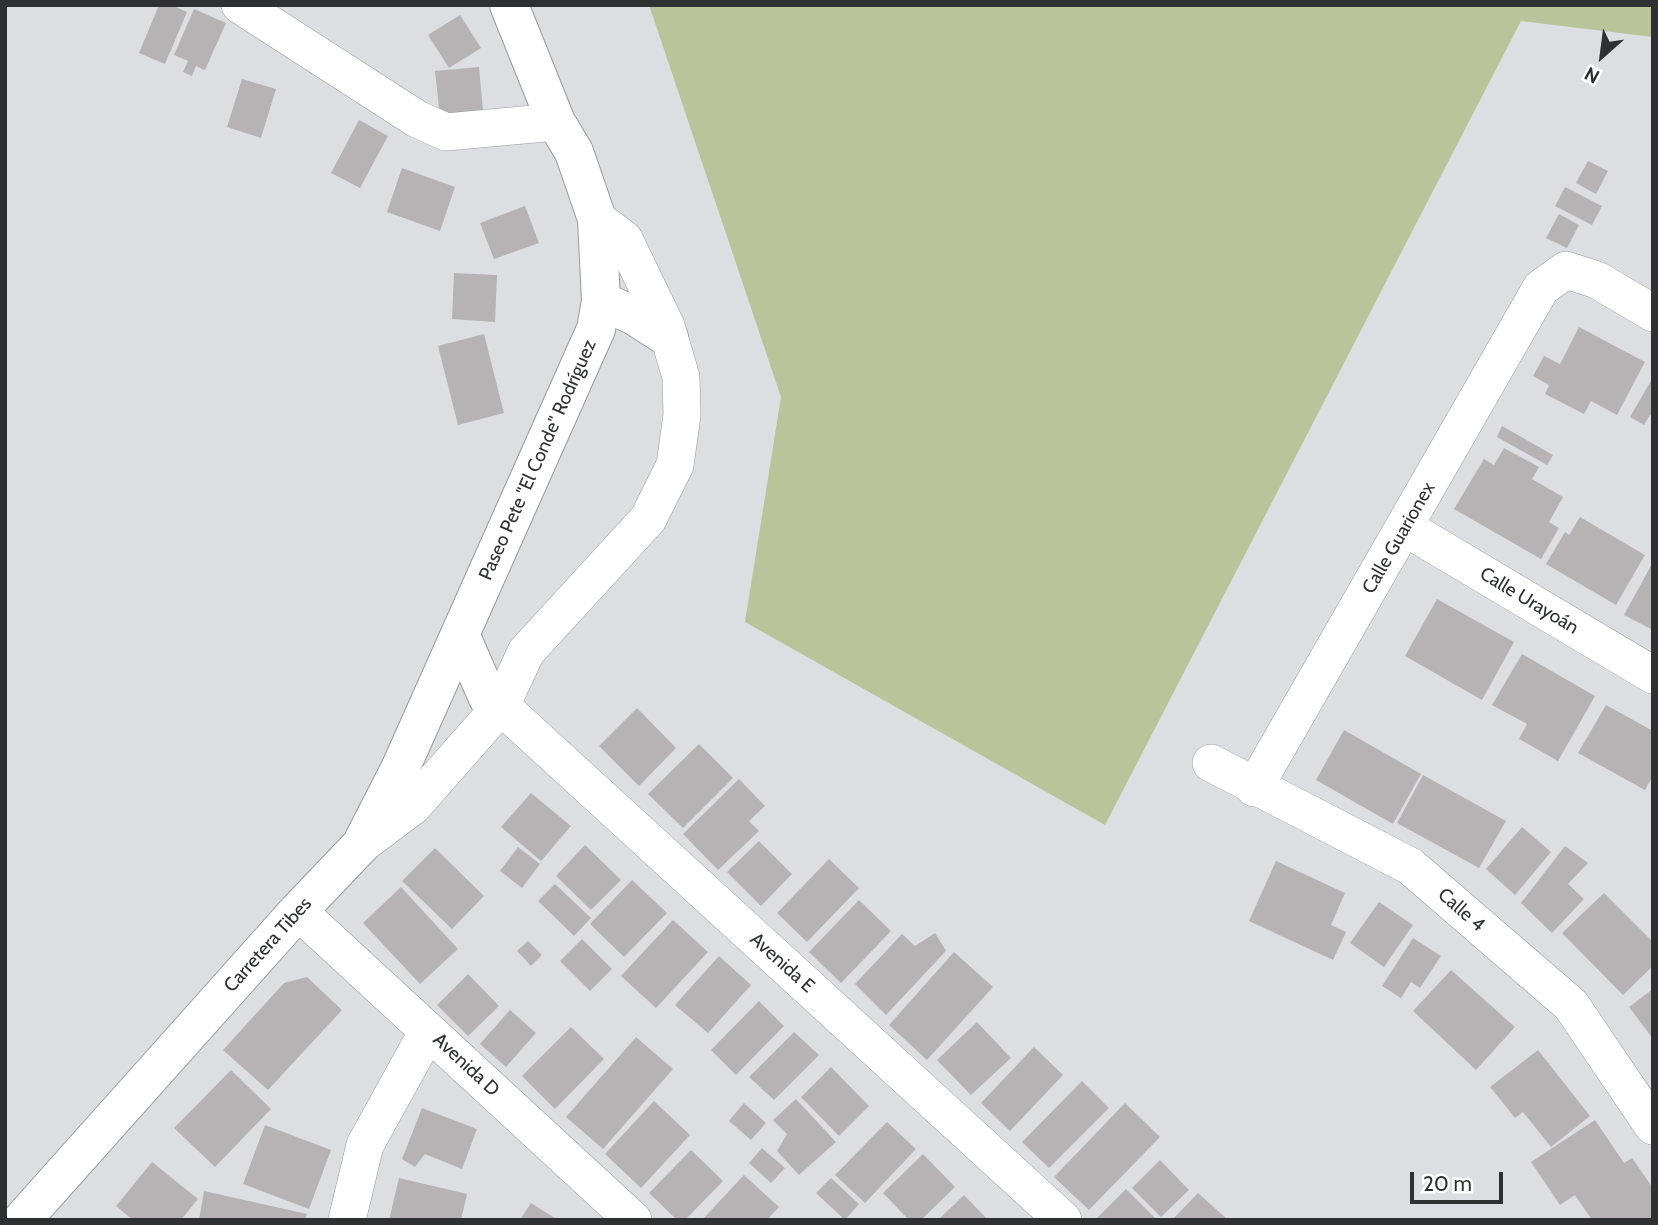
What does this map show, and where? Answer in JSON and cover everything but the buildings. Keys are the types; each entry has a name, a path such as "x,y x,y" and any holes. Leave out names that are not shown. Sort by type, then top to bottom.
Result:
{"street":[{"path":"240,5 417,119 446,132 556,122"},
{"name":"Paseo Pete \"El Conde\" Rodríguez","path":"460,634 568,398 596,329 601,301 597,219 574,152 556,122 509,5"},
{"path":"361,845 413,806 501,706 526,652 648,519 675,465 682,415 681,377 669,338 624,239 597,219"},
{"name":"Calle Guarionex","path":"1254,788 1406,528 1541,288 1566,270 1597,280 1653,313"},
{"path":"601,301 633,314 669,338"},
{"name":"Calle Urayoán","path":"1406,528 1653,675"},
{"path":"460,634 488,698 501,706"},
{"name":"Carretera Tibes","path":"22,1220 298,911 361,845 400,769 460,634"},
{"name":"Avenida E","path":"501,706 1063,1220"},
{"name":"Calle 4","path":"1211,763 1254,788 1410,866 1571,1005 1653,1125"},
{"name":"Avenida D","path":"298,911 634,1220"},
{"path":"347,1220 365,1145 428,1031"}],"green space":[{"path":"649,5 1653,5 1653,37 1521,21 1105,825 745,622 781,397"}]}
